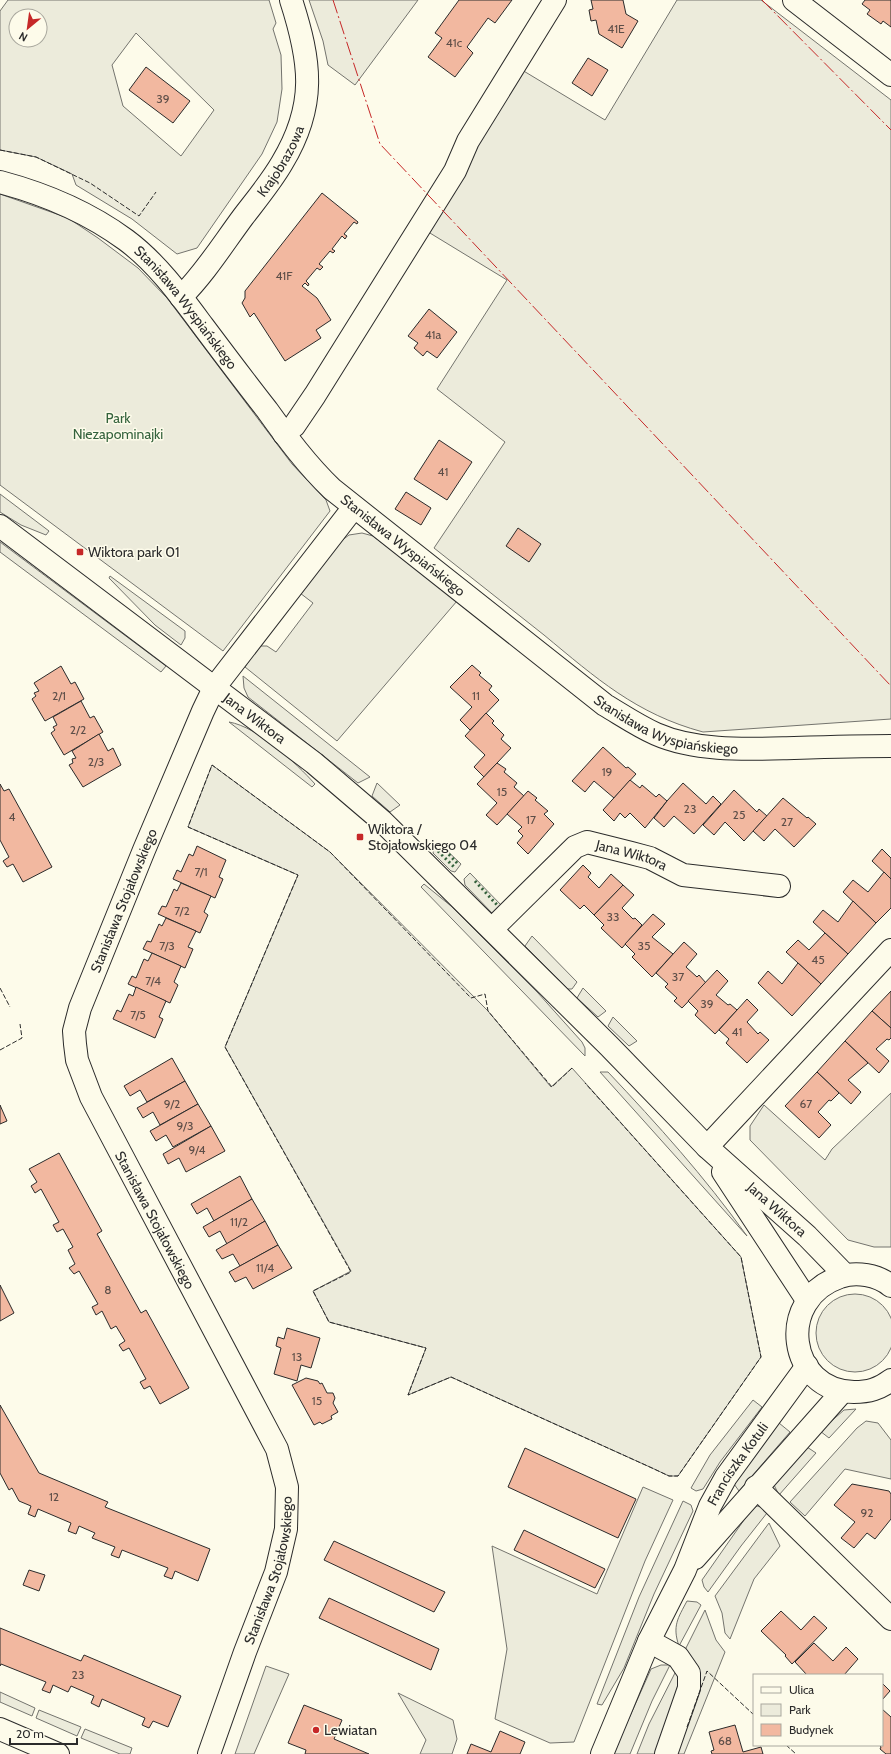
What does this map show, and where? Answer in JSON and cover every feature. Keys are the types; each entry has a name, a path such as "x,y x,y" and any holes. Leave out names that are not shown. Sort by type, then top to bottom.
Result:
{"street":[{"name":"Krajobrazowa","path":"181,297 203,272 282,164 297,135 307,95 308,70 305,50 291,0"},
{"path":"284,434 294,426 439,197 455,171 468,141 555,0"},
{"path":"794,0 891,75"},
{"name":"Stanisława Wyspiańskiego","path":"0,182 26,189 64,204 126,240 149,260 181,297 316,474 354,507 606,705 632,722 657,734 686,742 742,750 891,746"},
{"name":"Stanisława Stojałowskiego","path":"209,1754 245,1652 276,1572 286,1529 287,1487 276,1449 91,1097 77,1060 74,1030 80,1008 144,850 202,711 214,688 354,507"},
{"name":"Jana Wiktora","path":"0,526 314,763 376,816 492,929 707,1147 807,1236 845,1275"},
{"name":"Jana Wiktora","path":"492,929 575,847 587,842 650,858 683,875 779,886"},
{"path":"707,1147 891,950"},
{"name":"Jana Wiktora","path":"707,1147 807,1300"},
{"path":"886,1390 842,1392 828,1386 816,1377 807,1366 799,1351 796,1334 799,1316 807,1300 816,1291 833,1279 845,1275 870,1276 889,1281"},
{"name":"Franciszka Kotuli","path":"602,1754 650,1641 685,1570 710,1506 726,1477 807,1366"},
{"name":"Franciszka Kotuli","path":"685,1570 756,1487 842,1392"},
{"name":"Franciszka Kotuli","path":"756,1487 891,1619"},
{"path":"650,1641 678,1657 689,1673 689,1688 666,1754"},
{"path":"0,1729 58,1754"}],"green space":[{"path":"8,0 269,0 276,23 273,29 281,55 282,89 277,122 262,154 197,248 177,254 132,219 76,185 72,174 36,157 0,150 0,11","holes":["136,33 214,110 181,156 123,106 112,65"]},
{"path":"309,0 418,0 355,85 328,65 323,41"},
{"path":"677,0 761,0 891,100 891,719 703,732 679,724 637,705 599,680 434,548 505,442 437,389 507,280 425,230 522,70 605,120"},
{"name":"Park Niezapominajki","path":"0,194 68,218 138,268 167,298 292,464 326,500 330,511 223,651 0,485"},
{"path":"0,494 49,531 46,535 21,525 0,512"},
{"path":"362,533 373,536 457,601 337,741 245,667 259,646 267,646 276,652 313,603 300,593 341,541 349,535"},
{"path":"0,542 166,666 161,672 0,552"},
{"path":"110,576 185,631 185,638 181,645 155,625 109,578"},
{"path":"243,676 370,777 358,783 248,697 244,688"},
{"path":"229,722 240,725 264,738 287,756 315,784 312,787"},
{"path":"212,765 330,852 488,1011 551,1087 572,1068 741,1257 761,1357 678,1476 669,1476 451,1377 408,1395 426,1348 329,1322 313,1291 351,1271 225,1047 298,875 188,827"},
{"path":"377,783 400,805 390,812 372,796"},
{"path":"438,842 461,864 455,872 451,871 433,853 435,845"},
{"path":"470,873 503,907 495,913 492,913 465,885 464,879"},
{"path":"424,884 451,906 538,993 582,1042 585,1048 585,1056 421,887"},
{"path":"532,936 577,982 572,989 568,989 525,946"},
{"path":"583,988 606,1011 598,1017 577,998"},
{"path":"613,1017 637,1041 629,1046 608,1026"},
{"path":"600,1072 608,1072 663,1131 731,1214 747,1236"},
{"path":"891,1093 891,1247 874,1247 848,1240 750,1140 750,1126 764,1105 825,1160 832,1149"},
{"path":"855,1294 870,1297 882,1306 891,1318 891,1348 882,1360 870,1369 855,1372 840,1369 828,1360 819,1348 816,1333 819,1318 828,1306 840,1297"},
{"path":"753,1400 762,1407 720,1462 703,1489 696,1491 691,1488 710,1455"},
{"path":"856,1409 829,1438 820,1431 844,1410"},
{"path":"866,1421 878,1423 891,1440 891,1479 845,1469 805,1516 790,1502 857,1428"},
{"path":"779,1423 790,1432 739,1491 734,1484"},
{"path":"807,1447 816,1453 779,1495 774,1485"},
{"path":"643,1487 673,1500 645,1561 574,1742 550,1743 495,1719 507,1649 492,1546 597,1594"},
{"path":"683,1501 691,1505 693,1511 654,1594 624,1668 602,1705 597,1704 639,1597"},
{"path":"757,1506 768,1509 767,1513 708,1592 704,1587 702,1580 751,1510"},
{"path":"769,1523 780,1546 754,1579 730,1639 725,1633 722,1613 715,1596"},
{"path":"687,1601 697,1602 701,1605 679,1646 676,1627"},
{"path":"705,1610 716,1640 725,1652 684,1754 677,1754 684,1652"},
{"path":"661,1665 670,1665 652,1701 630,1754 613,1754 651,1669"},
{"path":"266,1666 289,1674 254,1754 235,1754"},
{"path":"677,1669 682,1679 660,1754 637,1754 649,1724"},
{"path":"0,1692 35,1708 32,1716 0,1702"},
{"path":"398,1693 453,1720 457,1739 452,1754 420,1754 426,1740"},
{"path":"39,1710 81,1727 77,1736 36,1718"},
{"path":"85,1729 132,1748 130,1754 120,1754 81,1738"}],"building":[{"path":"459,0 512,0 495,23 488,18 467,47 473,53 455,77 428,57 442,38 435,33"},
{"path":"591,0 623,0 626,14 638,21 622,48 599,34 596,20 591,21 589,10 593,9"},
{"path":"865,0 891,0 891,27 883,21 881,24 867,14 870,10 862,4"},
{"path":"588,58 608,70 592,96 572,83"},
{"path":"146,67 190,101 173,123 129,90"},
{"path":"322,193 358,222 357,224 354,222 344,234 347,236 345,239 342,236 332,249 335,251 333,253 330,251 319,264 323,267 320,270 317,268 306,281 309,284 308,286 305,283 302,286 317,298 331,320 316,330 321,338 285,361 254,313 250,317 242,303 245,298 245,291"},
{"path":"429,309 457,332 437,358 427,351 423,356 414,348 418,343 408,336"},
{"path":"439,440 472,462 447,500 414,479"},
{"path":"406,492 431,508 421,525 395,509"},
{"path":"518,528 541,544 529,562 506,546"},
{"path":"472,665 481,673 479,675 492,686 489,690 499,700 470,730 460,720 472,707 450,687"},
{"path":"61,666 71,684 75,682 84,699 45,721 32,699 36,696 34,693 39,691 34,683"},
{"path":"81,701 90,718 94,716 103,732 64,755 51,733 55,730 53,727 57,725 53,717"},
{"path":"486,713 494,721 492,723 504,735 501,739 511,748 484,777 474,767 485,755 465,736"},
{"path":"99,734 108,751 113,748 121,765 83,787 69,765 73,763 72,759 76,758 72,751"},
{"path":"603,747 626,768 628,767 636,774 614,798 594,781 585,792 572,781"},
{"path":"497,763 506,769 504,772 517,783 514,787 524,796 497,825 486,815 497,803 477,784"},
{"path":"630,780 640,788 642,785 656,797 659,794 667,801 645,828 630,813 625,818 620,813 614,821 603,810"},
{"path":"683,783 706,804 713,796 721,804 694,834 674,816 664,827 654,818"},
{"path":"0,784 4,791 9,789 52,867 23,882 13,864 7,867 3,861 9,857 0,840"},
{"path":"734,790 757,812 759,809 767,816 744,841 725,822 714,835 703,825"},
{"path":"528,791 537,798 535,800 548,811 544,814 554,824 528,854 517,843 523,836 518,831 522,827 507,814"},
{"path":"783,798 816,824 794,847 775,829 764,841 753,831"},
{"path":"197,846 226,860 219,877 223,879 215,898 173,879 177,870 181,872 189,854 193,856"},
{"path":"882,849 891,858 891,879 872,861"},
{"path":"583,865 591,873 588,877 599,888 611,874 623,885 594,915 584,905 580,909 560,890"},
{"path":"884,872 891,879 891,908 876,923 843,892 853,880 868,892"},
{"path":"181,883 211,896 204,912 208,915 200,933 158,914 162,906 166,907 174,889 177,891"},
{"path":"623,885 634,895 622,908 633,919 635,918 642,925 622,948 601,928 604,925 594,915"},
{"path":"853,901 876,923 848,954 813,922 823,910 838,922"},
{"path":"653,914 665,924 652,937 673,954 652,977 632,957 635,954 625,944"},
{"path":"166,918 196,931 188,947 193,949 185,968 143,949 147,941 151,942 159,924 162,926"},
{"path":"825,933 848,954 821,984 786,952 798,940 809,950"},
{"path":"684,942 697,954 686,967 697,977 699,975 706,983 682,1008 674,1001 677,998 665,987 668,984 656,973"},
{"path":"152,953 181,966 174,982 178,985 170,1003 128,984 132,976 136,978 144,959 148,961"},
{"path":"798,963 821,984 792,1016 758,983 768,971 782,984"},
{"path":"717,970 728,981 716,995 737,1010 715,1034 695,1015 698,1011 688,1001"},
{"path":"136,987 166,1001 159,1017 163,1019 155,1038 113,1019 117,1010 121,1012 129,994 133,996"},
{"path":"891,991 891,1028 872,1011"},
{"path":"747,999 758,1010 747,1022 758,1034 760,1032 769,1040 747,1063 726,1043 729,1039 719,1030"},
{"path":"872,1011 891,1028 891,1038 889,1040 887,1039 876,1049 889,1061 879,1073 845,1041"},
{"path":"845,1041 868,1063 848,1080 861,1092 851,1104 817,1072"},
{"path":"172,1058 185,1081 147,1102 140,1090 130,1096 124,1086"},
{"path":"817,1072 839,1093 831,1101 829,1100 818,1112 831,1125 819,1138 785,1106"},
{"path":"185,1081 198,1104 160,1125 153,1112 143,1118 137,1108"},
{"path":"198,1104 211,1126 173,1147 166,1135 156,1141 150,1131"},
{"path":"0,1105 7,1121 0,1124"},
{"path":"211,1126 225,1151 186,1172 179,1158 168,1164 163,1154"},
{"path":"59,1153 102,1231 97,1234 141,1313 146,1310 189,1388 160,1404 150,1386 144,1389 140,1382 146,1379 129,1348 123,1351 119,1345 125,1341 116,1326 111,1329 102,1311 96,1315 92,1307 98,1304 79,1271 74,1274 69,1268 75,1264 68,1250 73,1247 63,1229 57,1232 53,1225 59,1222 41,1189 35,1193 31,1186 37,1182 29,1169"},
{"path":"240,1176 252,1199 214,1221 207,1208 197,1214 191,1204"},
{"path":"252,1199 265,1221 227,1244 220,1231 209,1237 203,1227"},
{"path":"265,1221 278,1245 240,1266 233,1254 222,1259 216,1250"},
{"path":"278,1245 292,1268 253,1289 246,1277 235,1282 229,1272"},
{"path":"0,1285 14,1313 0,1321"},
{"path":"287,1328 320,1338 311,1368 301,1365 297,1381 274,1374 281,1348 276,1346 278,1337 284,1339"},
{"path":"306,1378 318,1381 320,1384 322,1383 327,1393 333,1393 335,1398 333,1403 338,1412 331,1416 332,1419 322,1424 320,1422 314,1425 292,1385"},
{"path":"0,1405 39,1473 108,1502 105,1507 210,1549 198,1581 175,1571 172,1579 164,1576 168,1568 122,1550 119,1558 111,1555 115,1547 92,1538 95,1533 79,1526 76,1534 68,1531 71,1523 38,1509 35,1517 28,1514 31,1506 19,1501 12,1488 9,1490 0,1473"},
{"path":"525,1448 636,1499 618,1538 508,1487"},
{"path":"852,1484 889,1491 891,1494 891,1519 875,1539 867,1533 854,1548 841,1538 855,1522 834,1505"},
{"path":"524,1530 605,1569 595,1588 514,1550"},
{"path":"334,1541 445,1592 434,1612 324,1560"},
{"path":"29,1570 45,1575 39,1591 23,1585"},
{"path":"329,1598 439,1649 431,1670 319,1618"},
{"path":"781,1611 801,1630 814,1616 827,1628 792,1664 785,1656 786,1655 761,1631"},
{"path":"0,1628 81,1661 84,1655 181,1696 168,1727 153,1721 149,1728 142,1725 145,1718 102,1699 99,1707 91,1703 94,1696 71,1686 68,1692 53,1685 50,1693 42,1690 46,1682 1,1664 0,1666"},
{"path":"814,1643 833,1661 846,1647 858,1659 845,1674 806,1674 795,1662"},
{"path":"883,1684 890,1691 883,1699"},
{"name":"Lewiatan","path":"304,1705 342,1720 334,1739 369,1754 305,1754 306,1750 288,1743"},
{"path":"883,1710 891,1717 891,1754 886,1754 880,1749 880,1746 883,1746"},
{"path":"735,1725 743,1752 761,1747 763,1754 712,1754 711,1751 714,1750 709,1732"},
{"path":"500,1731 525,1742 520,1754 467,1754 471,1744 491,1752"}],"hedge":[{"path":"442,847 458,864"},
{"path":"438,851 455,868"},
{"path":"475,881 498,906"}],"fence":[{"path":"0,150 36,157 90,183 139,216 156,192"},
{"path":"572,1068 552,1087 488,1011 485,994 471,998 330,852 212,765 188,827 298,875 225,1047 351,1272 313,1291 329,1322 426,1348 408,1395 451,1377 669,1476 678,1476 761,1357 741,1257 585,1083"},
{"path":"0,988 10,1007"},
{"path":"0,1050 22,1038 20,1024"},
{"path":"687,1727 707,1671 753,1714"},
{"path":"787,1746 796,1754"}],"power":[{"path":"333,0 380,144 891,686"},
{"path":"762,0 891,130"}],"place":[{"name":"Wiktora park 01","path":"80,552"},
{"name":"Wiktora / Stojałowskiego 04","path":"360,837"},
{"name":"Lewiatan","path":"316,1730"}]}
